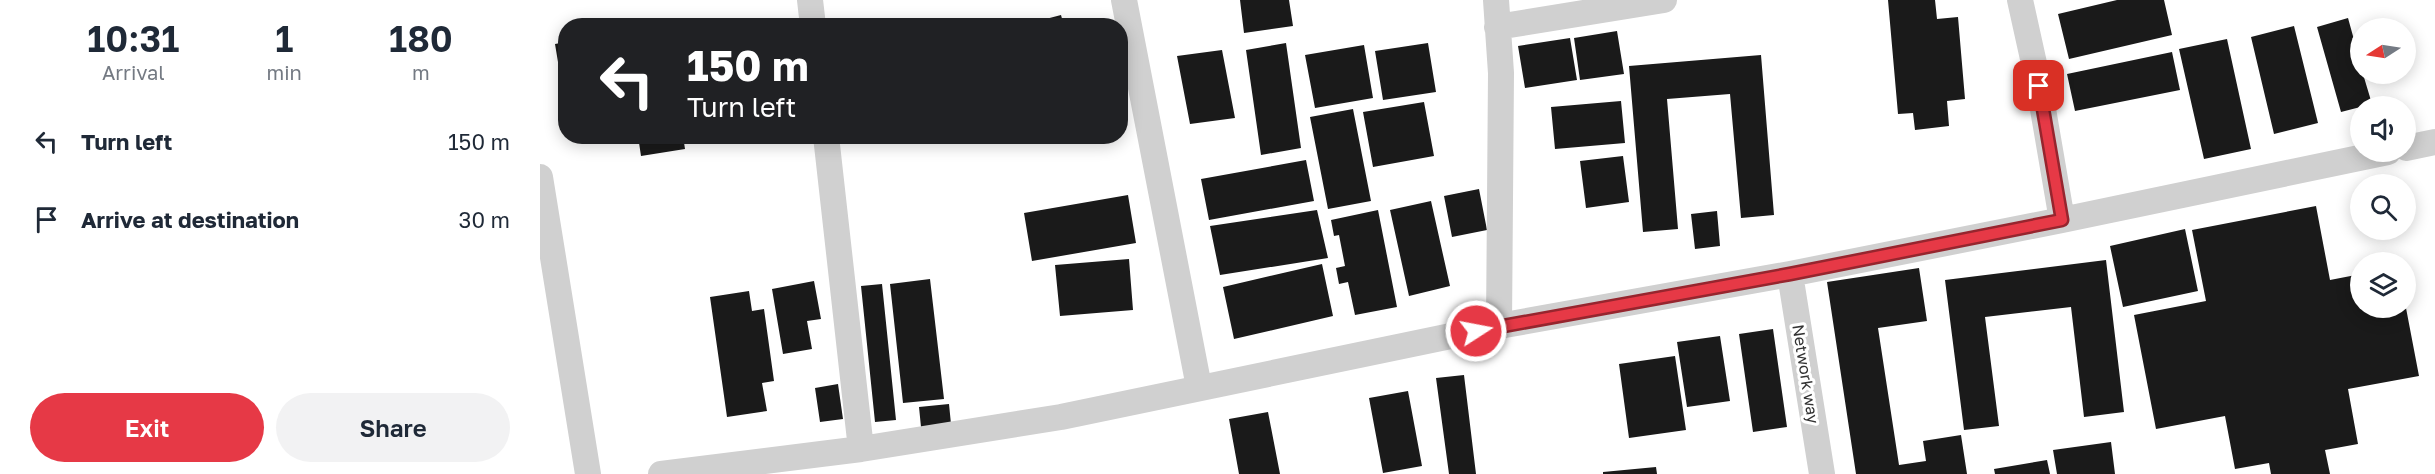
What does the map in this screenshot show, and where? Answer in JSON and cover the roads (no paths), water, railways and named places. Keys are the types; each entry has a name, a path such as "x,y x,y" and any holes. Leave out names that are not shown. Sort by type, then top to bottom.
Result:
{"street":[{"path":"810,0 812,18"},
{"path":"1124,0 1127,18"},
{"path":"1496,0 1501,73 1499,326"},
{"path":"1497,27 1664,0"},
{"path":"2020,0 2039,86 2062,220"},
{"path":"1128,21 1199,387"},
{"path":"2416,146 2435,141"},
{"path":"827,144 861,449"},
{"path":"661,474 861,449 1061,417 1499,326 1790,274 2350,160"},
{"path":"540,177 588,474"},
{"name":"Network way","path":"1790,274 1821,474"}]}
